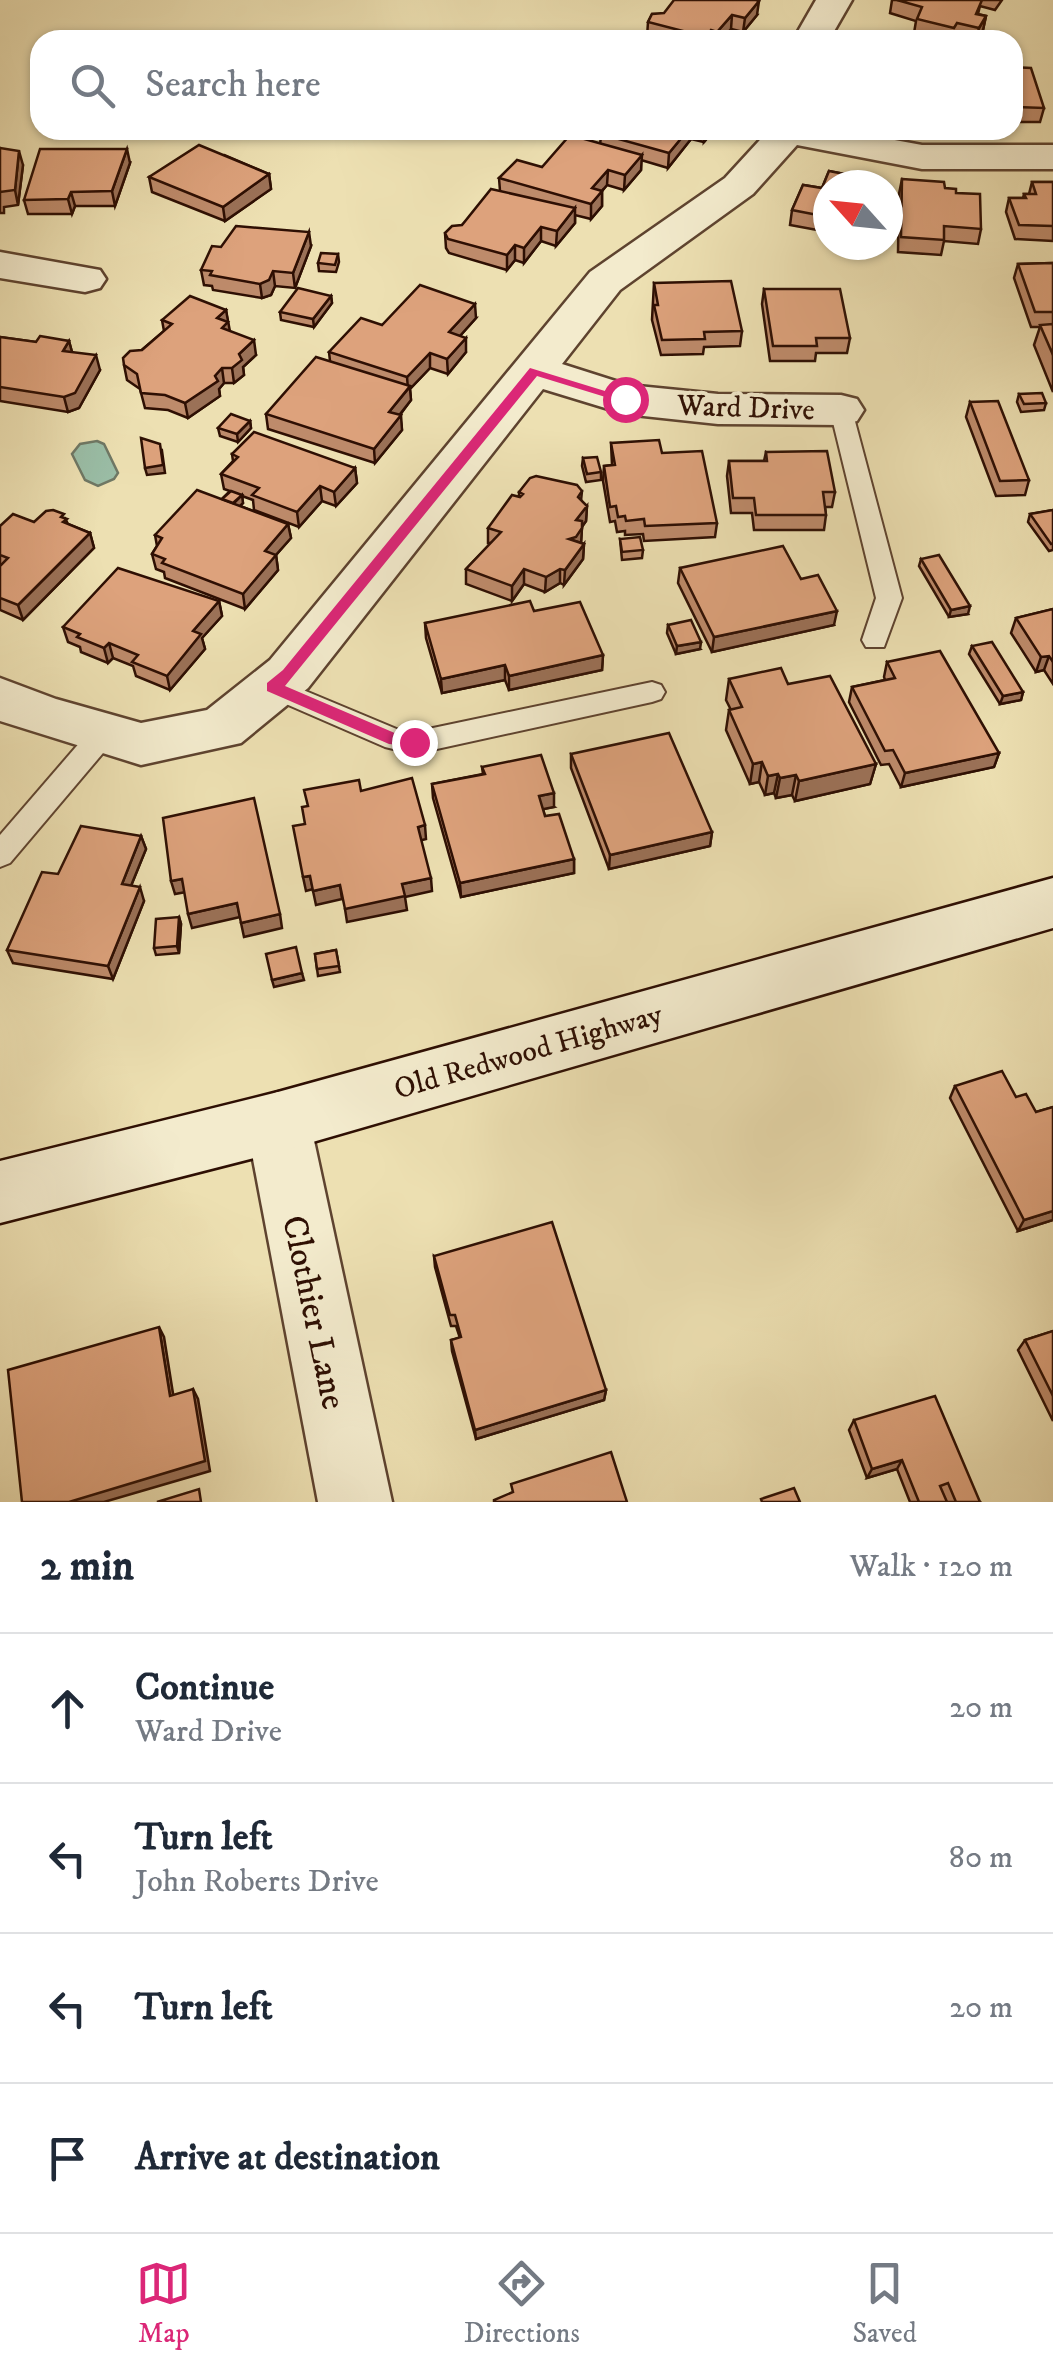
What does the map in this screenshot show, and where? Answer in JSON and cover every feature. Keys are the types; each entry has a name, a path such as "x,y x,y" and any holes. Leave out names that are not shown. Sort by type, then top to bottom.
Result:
{"street":[{"path":"817,30 834,0"},
{"path":"0,698 42,716 141,744 222,728 301,659 605,281 739,186 781,140"},
{"path":"835,140 922,157 1053,157"},
{"path":"0,265 85,279"},
{"name":"Ward Drive","path":"534,371 625,399 718,410 842,410"},
{"name":"Old Redwood Highway","path":"0,1192 278,1122 1053,903"},
{"name":"Clothier Lane","path":"278,1122 355,1502"}],"lane":[{"path":"842,410 890,598 875,640"},
{"path":"272,687 394,740 414,742 652,692"},
{"path":"0,855 104,733"}],"shaded area":[{"path":"80,444 104,444 118,473 98,486 85,480 72,454"}],"building":[{"path":"674,0 759,1 745,18 732,15 719,30 679,30 648,22 652,14 664,13"},
{"path":"897,0 982,0 976,14 986,16 979,28 957,23 954,28 917,19 922,7"},
{"path":"1023,68 1031,68 1044,108 1023,107"},
{"path":"566,140 588,140 642,155 625,175 608,170 592,188 602,191 591,204 499,178 517,160 542,167"},
{"path":"622,140 680,140 669,153"},
{"path":"199,145 269,174 223,207 149,177"},
{"path":"0,148 19,151 15,190 0,192"},
{"path":"40,149 127,149 112,191 71,192 68,199 24,200"},
{"path":"903,179 944,182 945,188 956,189 956,193 980,194 981,229 944,226 944,240 903,237"},
{"path":"1032,182 1053,182 1053,226 1019,225 1009,198 1036,194"},
{"path":"803,185 813,187 813,214 792,210"},
{"path":"491,189 575,208 557,231 541,227 524,248 515,245 507,255 448,239 445,233 452,226 462,225"},
{"path":"236,226 309,232 293,273 273,271 269,280 260,284 201,270 212,246 221,247"},
{"path":"321,253 338,254 335,265 318,263"},
{"path":"1053,263 1053,312 1035,312 1018,264"},
{"path":"731,281 742,331 704,332 705,339 662,340 654,305 658,305 654,283"},
{"path":"420,285 475,304 449,332 466,338 447,359 430,353 407,377 329,352 361,318 382,325"},
{"path":"298,288 331,296 313,319 280,312"},
{"path":"764,289 840,289 850,338 816,338 817,346 773,346"},
{"path":"190,296 226,310 217,318 228,322 222,328 254,340 239,354 242,360 232,368 222,368 215,376 218,381 185,403 165,395 141,393 137,374 124,365 123,358 130,351 142,350 172,324 162,320"},
{"path":"1053,324 1053,355 1040,325"},
{"path":"40,336 69,341 63,351 96,355 75,393 64,397 0,387 0,337 36,342"},
{"path":"316,357 410,386 389,412 401,415 374,449 266,414"},
{"path":"1042,393 1046,403 1024,404 1019,394"},
{"path":"998,401 1029,480 1000,481 970,402"},
{"path":"231,414 250,421 237,434 218,428"},
{"path":"254,432 355,468 334,492 320,486 297,512 252,495 259,488 221,474 238,457 232,454"},
{"path":"141,438 160,444 163,465 145,468"},
{"path":"659,440 662,453 702,451 717,523 645,526 644,519 626,521 625,516 618,517 616,506 610,507 604,466 615,465 611,443"},
{"path":"827,451 835,492 823,492 826,515 756,515 754,498 733,498 729,461 767,461 766,452"},
{"path":"597,457 601,472 587,474 583,458"},
{"path":"536,476 577,485 582,491 578,497 587,506 576,520 582,521 582,528 569,539 584,544 565,570 546,577 524,569 512,586 466,569 501,532 488,528 512,495 520,497 523,494 519,492"},
{"path":"197,490 288,524 265,551 276,555 243,594 162,563 165,559 152,554 162,538 155,535"},
{"path":"231,491 242,495 233,503 222,499"},
{"path":"53,510 64,514 61,517 67,519 63,522 90,533 18,605 0,598 0,566 8,558 0,555 0,526 13,514 34,522"},
{"path":"1053,510 1053,543 1051,544 1030,514"},
{"path":"640,537 643,550 622,552 620,539"},
{"path":"783,546 801,579 818,575 837,611 714,637 680,568"},
{"path":"939,555 970,606 951,610 921,559"},
{"path":"118,568 219,601 193,631 201,634 167,676 132,662 138,655 109,643 104,648 63,627"},
{"path":"530,601 534,611 580,602 603,655 509,676 505,665 441,679 425,623"},
{"path":"1053,609 1053,662 1049,656 1041,657 1016,618"},
{"path":"691,620 701,642 677,646 668,625"},
{"path":"992,642 1023,692 1003,696 972,646"},
{"path":"940,651 999,753 905,773 893,750 885,751 852,687 895,678 887,662"},
{"path":"781,668 788,684 830,676 876,764 799,781 796,775 768,776 762,762 753,764 729,710 742,707 729,679"},
{"path":"669,733 712,832 610,855 571,754"},
{"path":"541,755 554,793 539,796 545,816 559,814 574,859 460,883 432,784 485,774 482,767"},
{"path":"412,778 425,825 418,827 431,878 402,884 405,896 345,909 340,885 313,891 310,876 303,877 293,826 305,824 302,807 308,806 304,790 359,780 361,791"},
{"path":"254,798 280,914 241,923 237,903 188,914 182,879 171,881 163,818"},
{"path":"81,826 141,836 122,884 140,887 108,966 7,950 42,872 58,874"},
{"path":"179,917 177,946 154,948 156,919"},
{"path":"296,947 302,973 272,980 266,954"},
{"path":"336,950 339,966 317,969 315,954"},
{"path":"1002,1071 1016,1097 1026,1094 1036,1112 1053,1107 1053,1211 1024,1220 955,1086"},
{"path":"552,1222 606,1390 475,1430 451,1340 461,1337 455,1315 450,1315 434,1256"},
{"path":"159,1327 170,1396 193,1389 205,1461 69,1502 22,1502 8,1370"},
{"path":"1053,1331 1053,1396 1025,1340"},
{"path":"935,1396 980,1502 956,1502 948,1483 940,1486 947,1502 919,1502 902,1460 872,1469 854,1420"},
{"path":"611,1452 627,1502 494,1502 513,1492 511,1484"},
{"path":"794,1488 800,1502 762,1502 761,1499"},
{"path":"199,1489 201,1502 157,1502"}],"route":[{"path":"414,742 394,740 272,687 289,674 534,371 625,399"}]}
